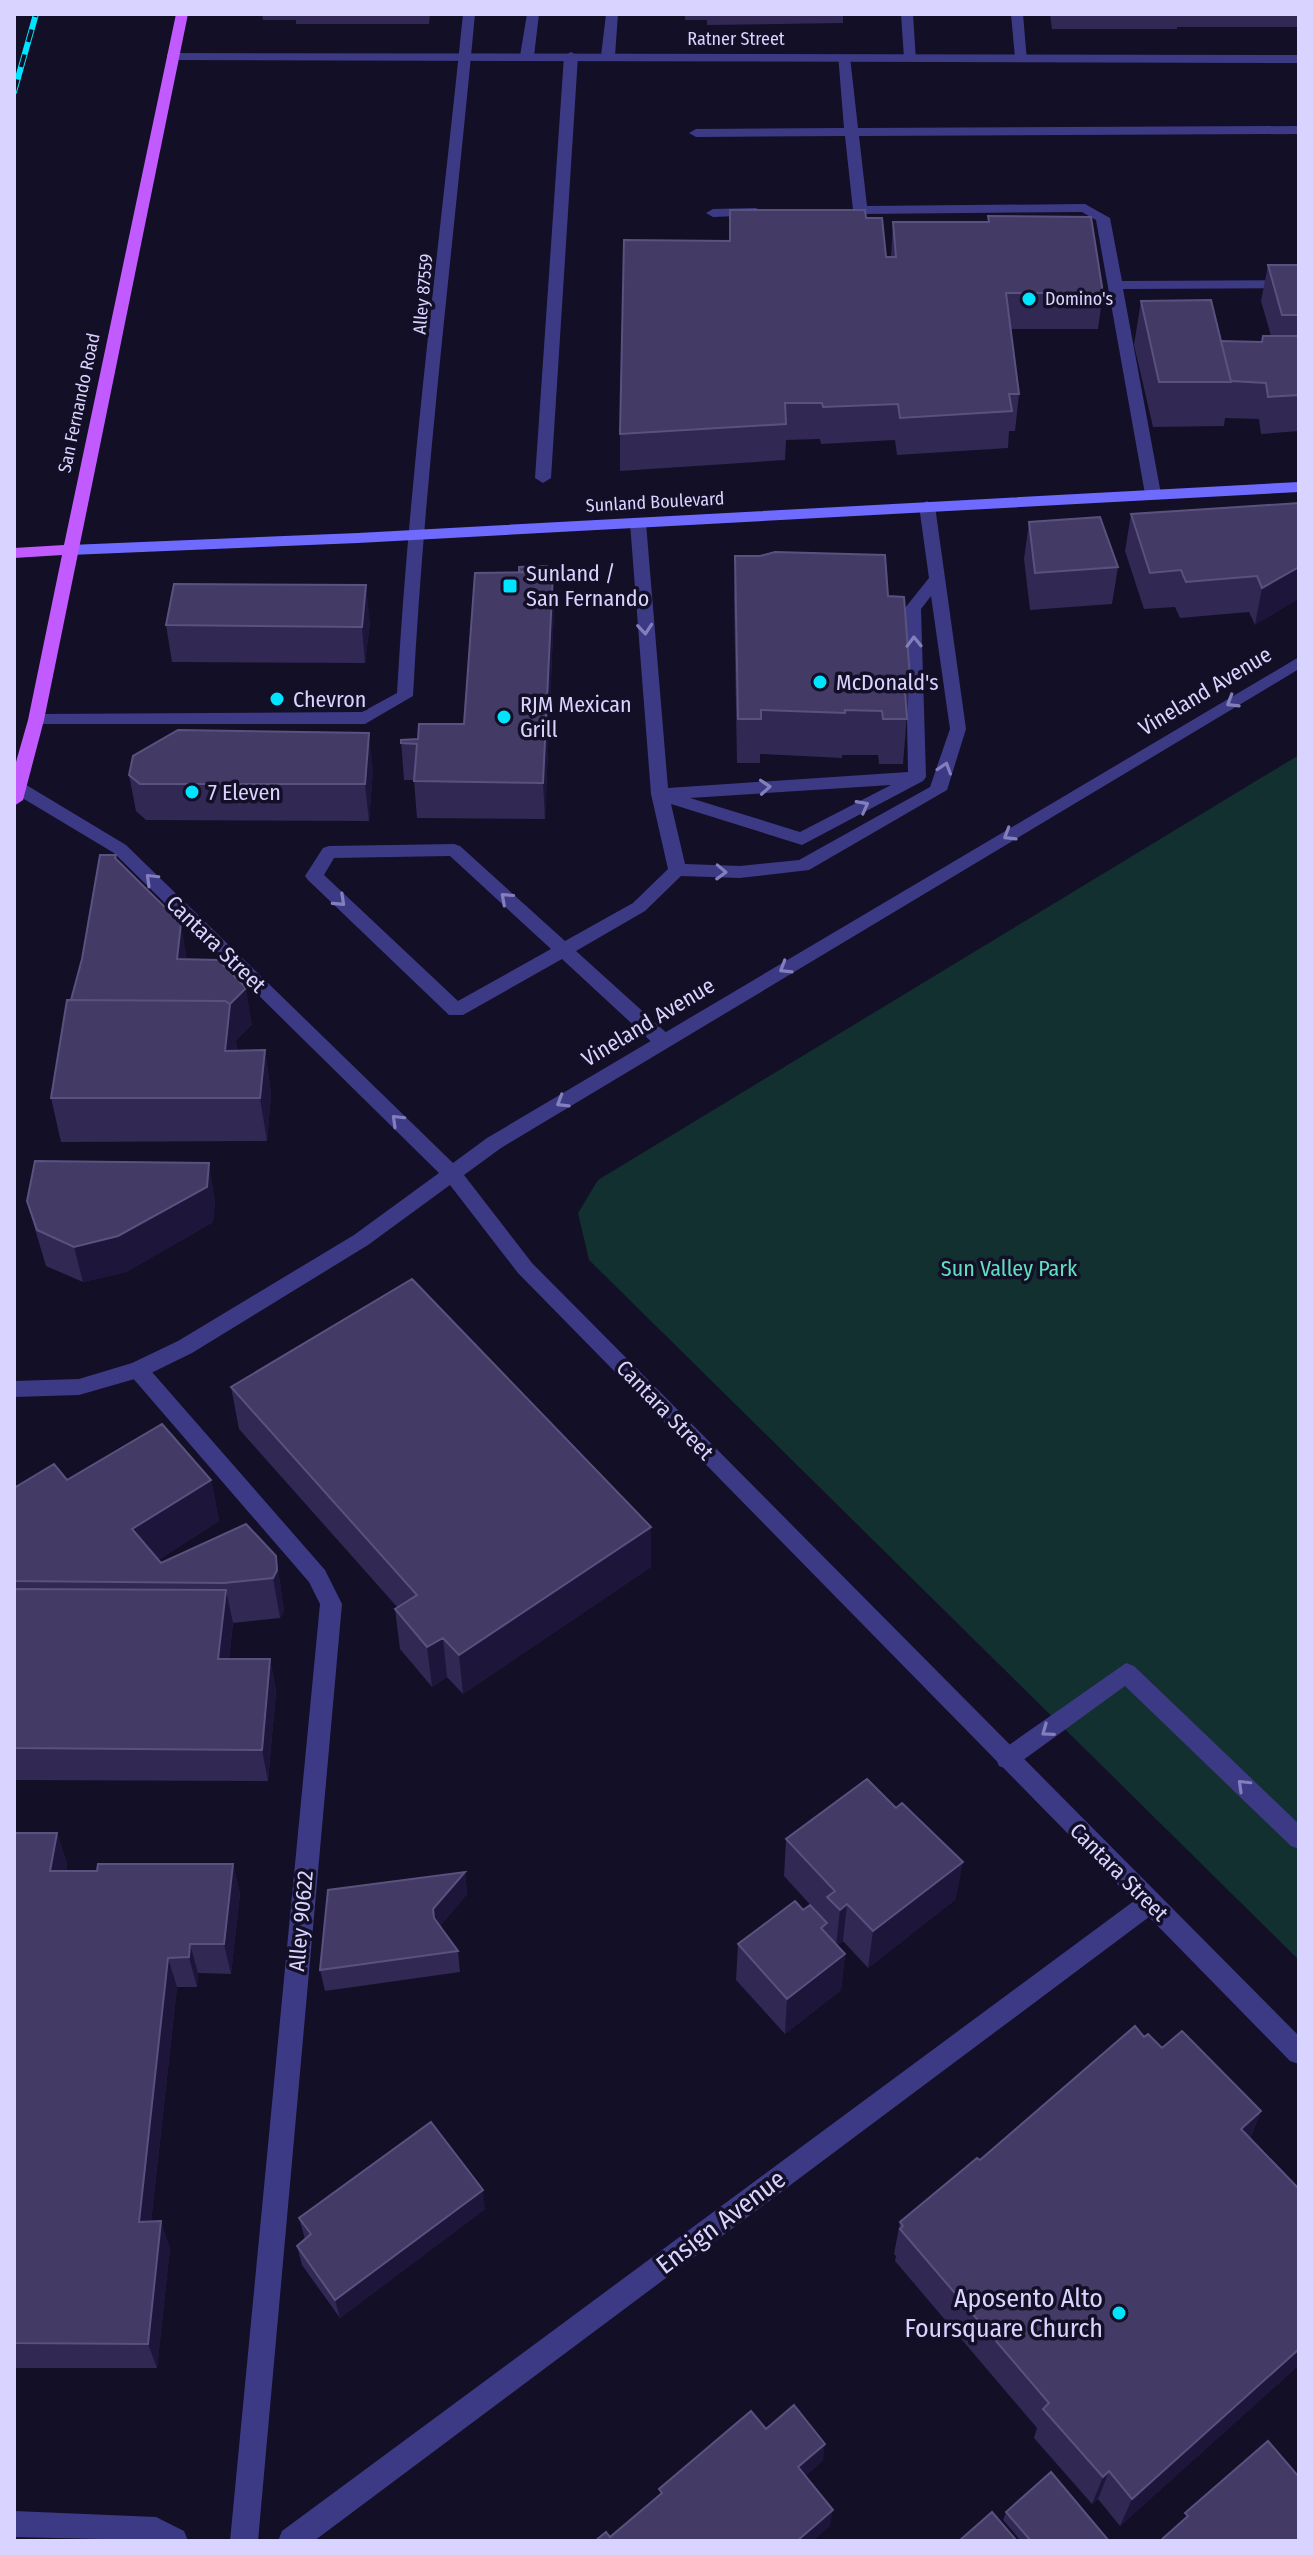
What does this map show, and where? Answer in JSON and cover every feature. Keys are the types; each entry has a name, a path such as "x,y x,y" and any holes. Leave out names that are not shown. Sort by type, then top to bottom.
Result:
{"main road":[{"name":"San Fernando Road","path":"16,794 36,720 182,14"},
{"name":"Sunland Boulevard","path":"14,553 414,535 1299,487"}],"street":[{"name":"Alley 87559","path":"36,720 365,718 405,696 414,535 427,441 469,14"},
{"path":"527,56 533,14"},
{"path":"608,56 612,14"},
{"path":"907,14 911,58"},
{"path":"1017,14 1022,58"},
{"name":"Ratner Street","path":"172,57 466,55 1299,59"},
{"path":"543,478 571,56"},
{"path":"843,57 851,131 853,210 1085,208 1103,218 1153,494"},
{"path":"696,133 1299,130"},
{"path":"713,213 772,212"},
{"path":"1114,285 1299,284"},
{"path":"663,1041 563,950 454,850 329,852 314,876 456,1010 563,950 639,907 677,870 740,872 803,866 938,790 958,729 927,506"},
{"path":"638,523 660,794 677,870"},
{"path":"917,777 913,608 938,578"},
{"name":"Vineland Avenue","path":"14,1389 79,1387 138,1370 185,1347 361,1240 494,1143 1299,662"},
{"path":"660,794 802,839 917,777"},
{"path":"660,794 917,777"},
{"name":"Cantara Street","path":"16,794 120,849 452,1174 525,1268 1299,2053"},
{"name":"Alley 90622","path":"138,1370 317,1576 331,1604 244,2541"},
{"path":"1007,1759 1126,1673 1299,1839"},
{"name":"Ensign Avenue","path":"292,2541 1150,1903"},
{"path":"14,2524 156,2530 174,2541"}],"green space":[{"name":"Sun Valley Park","path":"1299,755 1299,1960 589,1260 578,1213 598,1180"}],"building":[{"path":"730,210 865,210 866,218 882,218 886,257 896,257 893,222 989,222 988,216 1091,217 1103,293 1006,293 1019,394 1009,394 1012,411 900,418 898,404 823,407 822,403 785,403 786,424 620,434 624,240 730,241"},
{"path":"1268,265 1299,265 1299,315 1282,315"},
{"path":"1211,300 1231,382 1159,382 1141,301"},
{"path":"1263,336 1299,336 1299,395 1268,397 1266,383 1231,381 1221,341 1262,342"},
{"path":"1299,503 1299,567 1262,588 1257,576 1186,582 1181,570 1150,573 1131,514"},
{"path":"1100,517 1118,567 1035,573 1029,522"},
{"name":"McDonald's","path":"775,552 885,555 888,596 904,597 910,678 904,678 907,719 883,719 882,711 761,710 761,719 738,719 735,556 760,556"},
{"path":"547,566 547,572 519,572 519,567"},
{"path":"553,572 543,783 414,781 417,744 401,743 401,740 418,739 419,724 464,724 475,573"},
{"path":"174,584 366,585 362,627 166,625"},
{"path":"178,730 369,733 365,784 140,784 129,775 133,756"},
{"path":"100,855 116,855 115,858 181,923 177,959 218,960 246,988 230,1004 225,1001 71,1000 82,959"},
{"path":"67,1000 225,1001 230,1004 225,1051 265,1050 260,1098 51,1098"},
{"path":"35,1161 209,1163 207,1187 118,1236 74,1247 37,1230 27,1201"},
{"path":"412,1279 651,1527 459,1655 443,1638 427,1647 395,1609 417,1595 231,1387"},
{"path":"162,1424 211,1480 132,1529 161,1563 246,1524 276,1556 277,1570 273,1578 224,1583 14,1581 14,1488 54,1464 67,1480"},
{"path":"14,1589 226,1590 218,1659 270,1659 262,1750 14,1748"},
{"path":"867,1779 896,1808 902,1803 963,1862 873,1931 847,1904 840,1910 827,1897 835,1891 786,1839"},
{"path":"14,1833 57,1833 50,1871 97,1871 98,1864 233,1864 224,1944 190,1944 189,1957 168,1958 139,2222 161,2221 148,2344 14,2343"},
{"path":"465,1872 433,1909 434,1918 458,1951 320,1970 328,1890"},
{"path":"795,1901 803,1910 810,1905 827,1923 821,1928 845,1954 787,1999 738,1944"},
{"name":"Aposento Alto Foursquare Church","path":"1135,2026 1144,2037 1148,2034 1162,2048 1182,2031 1261,2111 1241,2129 1299,2189 1299,2349 1132,2499 1109,2471 1103,2477 1043,2409 1049,2403 900,2229 903,2226 900,2222 977,2158 980,2160"},
{"path":"431,2122 483,2190 335,2300 297,2246 311,2234 299,2218"},
{"path":"794,2405 825,2444 798,2467 833,2510 797,2541 595,2541 606,2532 610,2537 662,2493 659,2489 751,2411 766,2429"},
{"path":"1268,2441 1299,2477 1299,2541 1160,2541 1188,2516 1185,2513"},
{"path":"1051,2472 1109,2541 1031,2541 1006,2512"},
{"path":"992,2512 1017,2541 959,2541"}],"railway":[{"path":"14,92 36,14"}],"place":[{"name":"Domino's","path":"1029,299"},
{"name":"Sunland / San Fernando","path":"510,586"},
{"name":"McDonald's","path":"820,682"},
{"name":"Chevron","path":"277,699"},
{"name":"RJM Mexican Grill","path":"504,717"},
{"name":"7 Eleven","path":"192,792"},
{"name":"Aposento Alto Foursquare Church","path":"1119,2313"}]}
